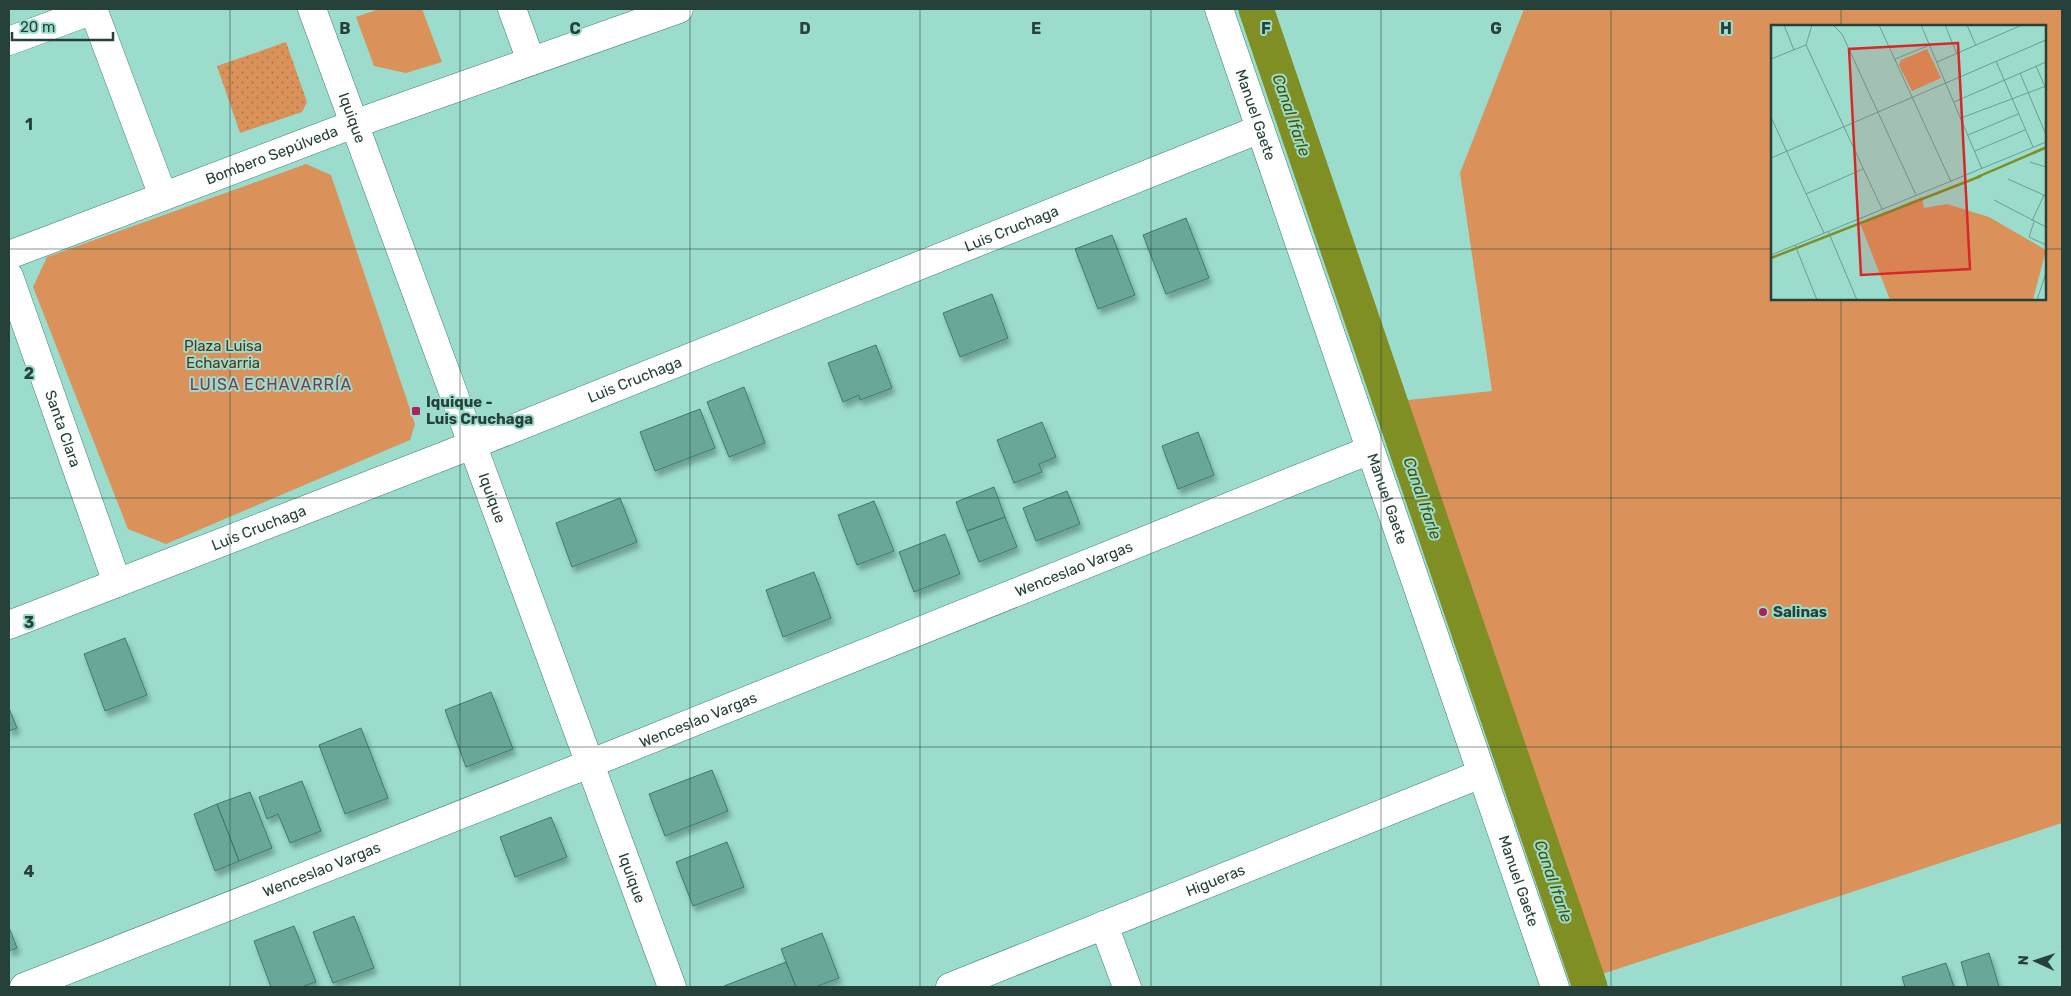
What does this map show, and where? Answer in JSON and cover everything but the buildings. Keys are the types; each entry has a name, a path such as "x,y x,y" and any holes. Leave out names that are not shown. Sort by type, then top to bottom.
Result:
{"street":[{"path":"9,41 93,9 163,196"},
{"name":"Iquique","path":"312,9 672,987"},
{"path":"512,9 531,61"},
{"name":"Bombero Sepúlveda","path":"9,255 354,124 679,9"},
{"name":"Manuel Gaete","path":"1219,9 1555,987"},
{"name":"Luis Cruchaga","path":"9,625 472,445 1260,129"},
{"name":"Santa Clara","path":"9,276 118,583"},
{"name":"Wenceslao Vargas","path":"24,987 590,764 1370,450"},
{"name":"Higueras","path":"950,987 1482,774"},
{"path":"1104,925 1127,987"}],"green space":[{"path":"379,9 422,9 442,62 406,73 374,66 356,17"},
{"name":"Salinas","path":"1524,9 2062,9 2062,823 1593,977 1390,402 1492,391 1460,173"},
{"path":"286,42 307,102 302,112 240,133 217,66"},
{"name":"Plaza Luisa Echavarria","path":"306,164 331,175 415,424 410,440 166,544 128,529 33,287 47,257"}],"waterway":[{"name":"Canal Ifarle","path":"1256,9 1590,987"}],"place":[{"name":"Iquique - Luis Cruchaga","path":"416,411"},
{"name":"Salinas","path":"1763,612"}],"district":[{"name":"LUISA ECHAVARRÍA","path":"271,384"}]}
